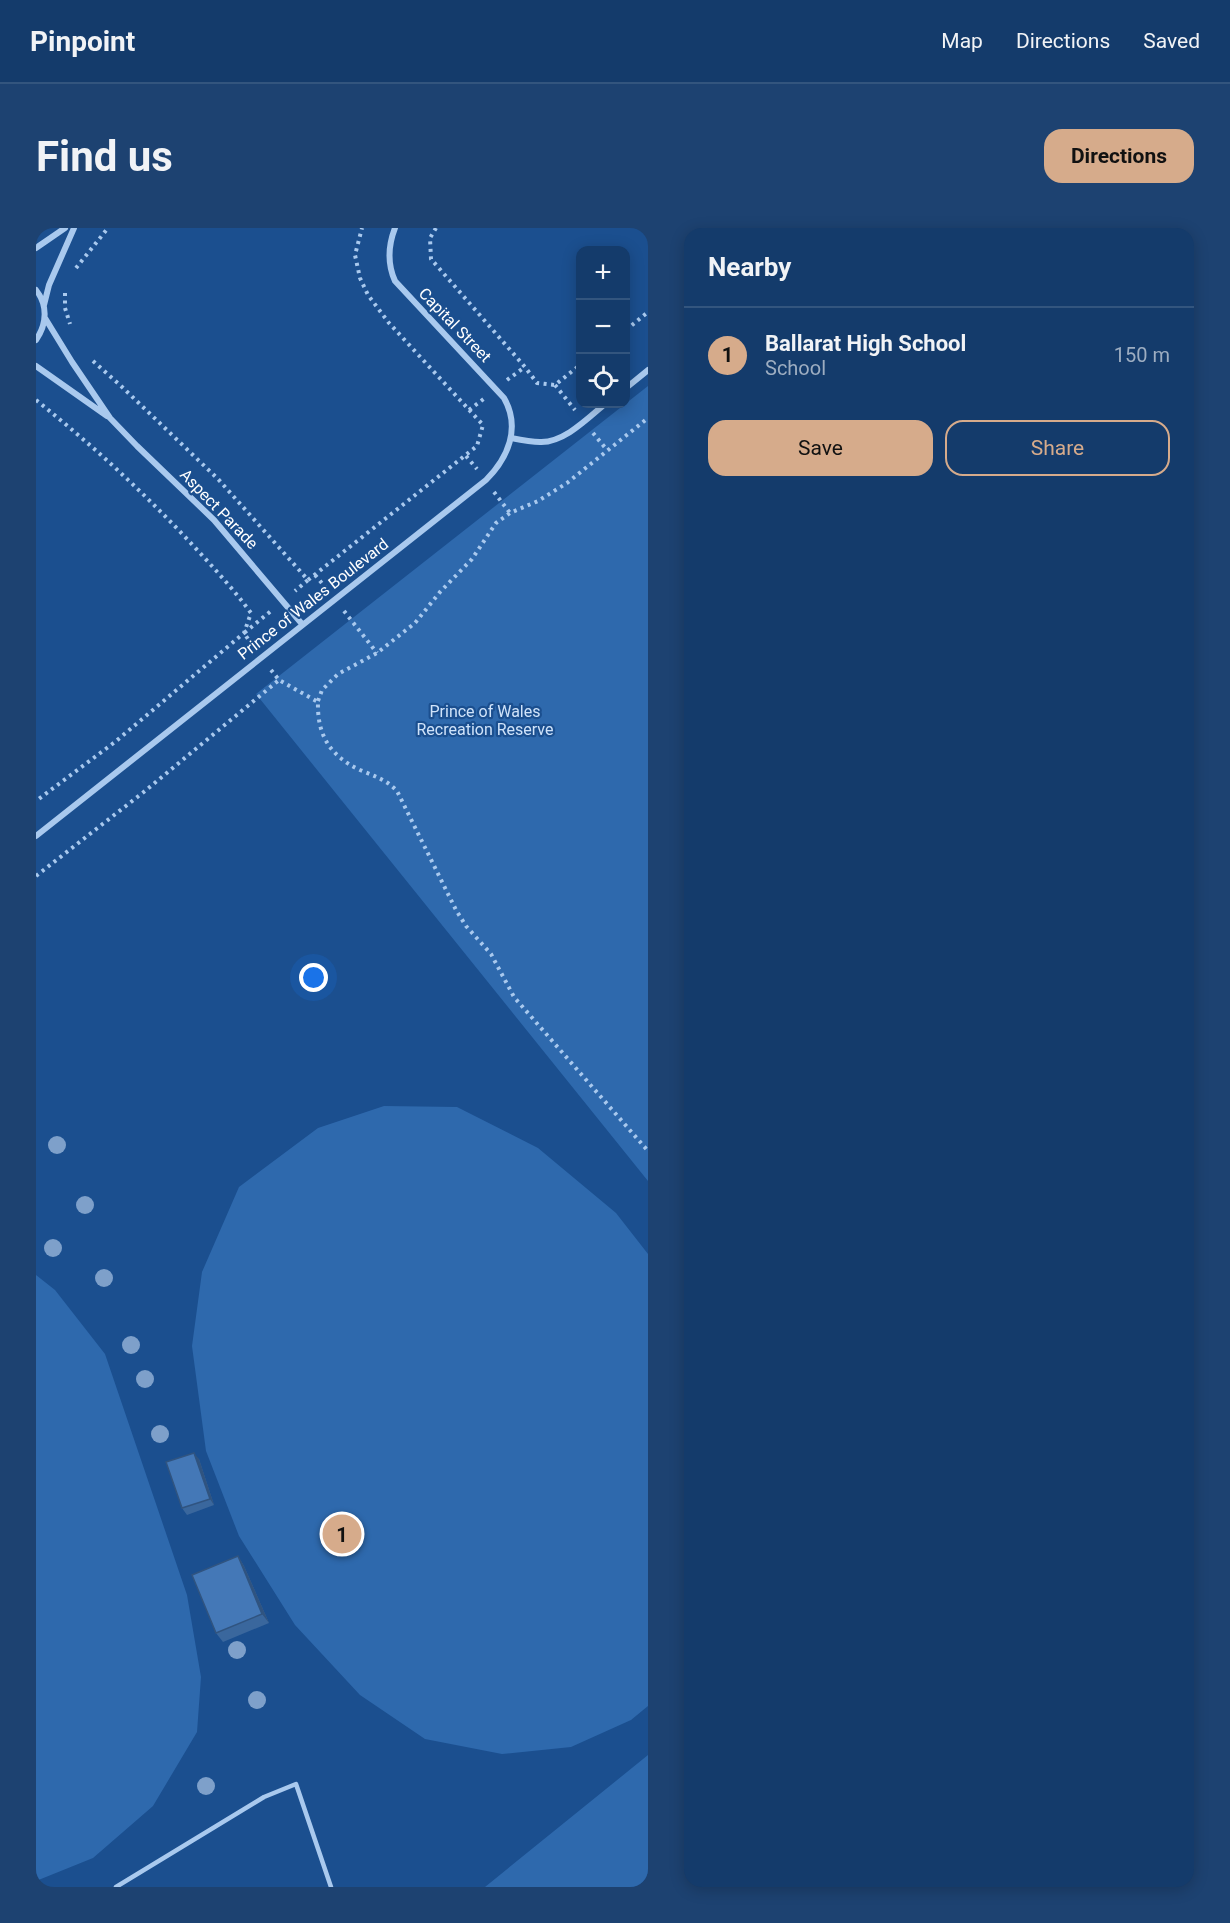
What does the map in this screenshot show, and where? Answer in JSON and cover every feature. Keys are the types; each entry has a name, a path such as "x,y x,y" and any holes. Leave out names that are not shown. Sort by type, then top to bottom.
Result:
{"street":[{"path":"36,248 65,228"},
{"path":"36,340 45,318 44,305 49,285 75,228"},
{"name":"Capital Street","path":"394,228 388,254 395,281 504,398 511,413 512,438"},
{"path":"36,290 44,305"},
{"name":"Aspect Parade","path":"45,318 110,418 214,520 302,624"},
{"name":"Aspect Parade","path":"36,366 110,418"},
{"path":"630,385 648,370"},
{"path":"512,438 550,441 564,435 601,408"},
{"name":"Prince of Wales Boulevard","path":"36,836 486,480 495,472 512,438"}],"lane":[{"path":"116,1887 264,1797 296,1784 331,1887"}],"path":[{"path":"73,272 108,228"},
{"path":"36,801 115,742 308,580 477,446 483,425 389,323 368,295 360,278 355,255 362,228"},
{"path":"436,228 430,238 430,259 525,367 537,384 555,385 576,368"},
{"path":"65,288 66,316 74,333"},
{"path":"630,327 648,312"},
{"path":"87,355 218,479 308,580"},
{"path":"36,400 133,482 216,570 251,613 244,633"},
{"path":"648,418 567,483 538,501 510,513 496,523 472,559 440,592 415,623 377,653 338,674 327,683 318,702 319,726 332,749 348,763 383,780 397,791 456,910 466,926 491,954 514,997 648,1151"},
{"path":"351,620 377,653"},
{"path":"36,876 279,680 318,702"}],"green space":[{"name":"Prince of Wales Recreation Reserve","path":"648,386 648,1181 256,694 620,408 630,408 630,400"},
{"path":"384,1106 457,1107 538,1148 616,1213 648,1254 648,1706 631,1720 571,1747 502,1754 425,1739 360,1695 295,1625 239,1536 206,1451 192,1346 202,1272 239,1187 318,1128"},
{"path":"36,1275 55,1290 105,1354 187,1595 201,1677 197,1732 153,1806 93,1858 36,1881"},
{"path":"648,1755 648,1887 485,1887"}],"building":[{"path":"194,1453 210,1499 182,1508 166,1462"},
{"path":"238,1556 262,1614 216,1633 192,1575"}],"place":[{"name":"Ballarat High School","path":"342,1534"}]}
